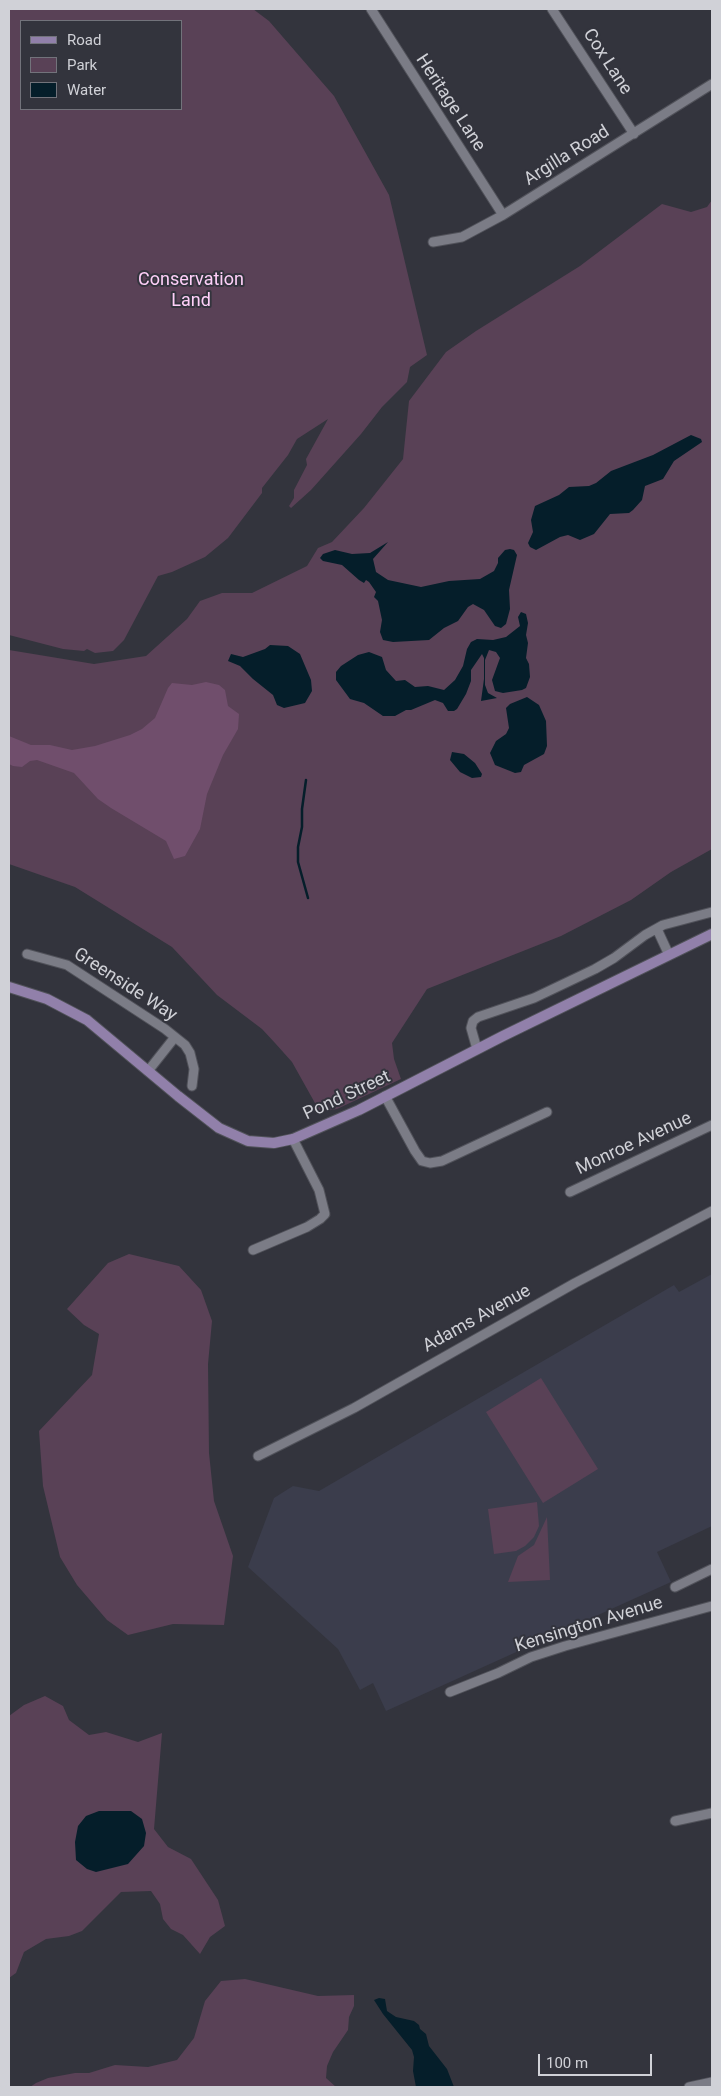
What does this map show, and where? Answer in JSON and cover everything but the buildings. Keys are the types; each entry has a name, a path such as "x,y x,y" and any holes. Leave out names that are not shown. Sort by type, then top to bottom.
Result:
{"street":[{"name":"Heritage Lane","path":"371,9 503,215"},
{"name":"Cox Lane","path":"552,9 634,134"},
{"name":"Argilla Road","path":"434,242 462,237 503,215 712,84"},
{"path":"477,1049 471,1028 475,1019 534,998 588,973 607,963 634,942 657,928 672,922 712,912"},
{"path":"657,928 669,955"},
{"name":"Pond Street","path":"9,987 40,997 87,1020 201,1114 238,1138 267,1143 293,1139 385,1096 712,934"},
{"name":"Greenside Way","path":"27,954 67,965 175,1037 185,1046 192,1058 194,1076 192,1086"},
{"name":"Greenside Way","path":"148,1071 175,1037"},
{"path":"385,1096 415,1151 422,1161 430,1163 442,1161 547,1112"},
{"name":"Monroe Avenue","path":"570,1192 712,1125"},
{"path":"253,1250 307,1227 325,1214 319,1190 293,1139"},
{"name":"Adams Avenue","path":"258,1456 354,1408 575,1283 712,1210"},
{"path":"675,1587 712,1570"},
{"name":"Kensington Avenue","path":"450,1692 498,1673 531,1657 712,1606"},
{"path":"675,1821 712,1813"},
{"path":"689,2087 712,2082"}],"shaded area":[{"path":"206,682 219,685 225,690 228,706 239,714 238,729 223,755 207,794 200,829 185,856 174,859 166,841 98,799 74,773 37,760 30,761 22,767 9,764 9,736 31,745 50,745 72,750 95,746 130,735 142,729 155,718 172,683 192,685"},
{"path":"712,1274 712,1526 657,1552 671,1582 386,1711 373,1683 360,1690 338,1649 248,1567 274,1498 293,1486 319,1491 674,1285 679,1292"}],"green space":[{"name":"Conservation Land","path":"9,9 253,9 269,21 334,96 389,195 427,355 410,367 407,382 382,407 361,434 311,490 291,508 289,506 294,498 294,490 307,465 306,459 328,419 297,439 288,455 262,488 262,493 228,538 205,557 172,572 158,576 124,640 113,651 95,653 87,649 84,651 63,649 9,635"},
{"path":"712,200 712,849 671,872 631,900 561,936 427,989 392,1043 394,1059 401,1079 337,1109 320,1112 292,1062 275,1043 262,1029 217,995 172,947 75,887 9,864 9,650 94,664 146,656 187,619 200,601 222,593 252,593 307,566 318,548 332,542 364,508 403,459 409,401 446,352 580,266 662,204 691,212 707,207"},
{"path":"129,1254 179,1266 201,1290 212,1321 208,1364 209,1453 214,1501 233,1556 224,1625 173,1624 128,1635 107,1620 77,1585 60,1557 43,1486 39,1431 92,1375 99,1334 84,1325 67,1309 108,1263"},
{"path":"541,1378 598,1469 543,1503 486,1412"},
{"path":"537,1502 539,1526 534,1537 525,1546 516,1551 494,1554 488,1509"},
{"path":"547,1517 550,1580 508,1582 518,1556 534,1545"},
{"path":"45,1696 63,1706 69,1720 89,1735 106,1732 138,1742 162,1733 154,1829 168,1847 191,1859 218,1900 225,1926 210,1937 200,1954 183,1935 171,1929 163,1919 160,1904 151,1891 121,1892 82,1931 69,1936 46,1939 24,1952 16,1973 9,1978 9,1716 24,1705"},
{"path":"245,1979 318,1996 354,1995 354,2006 349,2017 348,2030 333,2052 327,2066 326,2078 336,2087 30,2087 48,2078 75,2073 89,2073 115,2065 148,2067 177,2060 194,2038 205,2001 221,1981"}],"water":[{"path":"691,435 701,439 702,442 674,461 663,479 645,486 642,500 629,513 610,514 594,534 580,540 568,535 560,537 536,550 530,547 528,543 533,532 531,520 535,506 559,495 569,487 589,486 596,483 611,471 653,455"},
{"path":"388,542 373,559 376,572 388,580 421,587 449,581 480,579 494,571 498,558 505,550 514,550 517,555 509,590 510,609 506,624 501,628 495,626 484,610 473,604 468,607 458,621 444,628 429,640 393,642 383,640 380,632 382,620 378,601 374,597 376,592 369,582 366,580 364,583 359,580 342,565 323,561 320,558 323,554 335,550 352,554 370,553"},
{"path":"521,612 526,614 528,623 526,658 529,664 530,677 526,688 522,690 503,693 495,691 492,680 500,658 496,652 489,650 485,660 485,685 488,693 497,698 481,701 484,679 484,658 482,654 471,670 471,681 466,694 454,711 448,711 443,703 435,700 395,716 383,716 364,703 350,699 336,680 336,672 341,666 358,655 369,652 382,657 386,670 396,681 405,680 415,687 428,686 444,690 455,680 463,666 467,649 471,642 477,639 493,640 506,637 520,626 518,617"},
{"path":"270,645 288,646 300,654 311,680 312,691 305,703 284,708 277,705 273,695 240,666 228,661 231,654 243,657 265,649"},
{"path":"527,697 539,705 546,721 547,746 544,754 524,765 521,772 515,773 495,765 490,753 496,741 506,734 509,728 506,708 510,704"},
{"path":"452,752 464,754 475,763 482,774 481,777 472,778 460,772 450,760"},
{"path":"99,1811 131,1811 142,1819 146,1833 144,1846 128,1864 96,1872 87,1869 76,1860 75,1842 78,1826 86,1816"},
{"path":"379,1998 385,1999 387,2011 396,2017 414,2021 419,2025 420,2029 426,2034 429,2046 447,2069 454,2087 416,2087 412,2050 374,2000"}],"waterway":[{"path":"306,780 298,862 308,898"}]}
